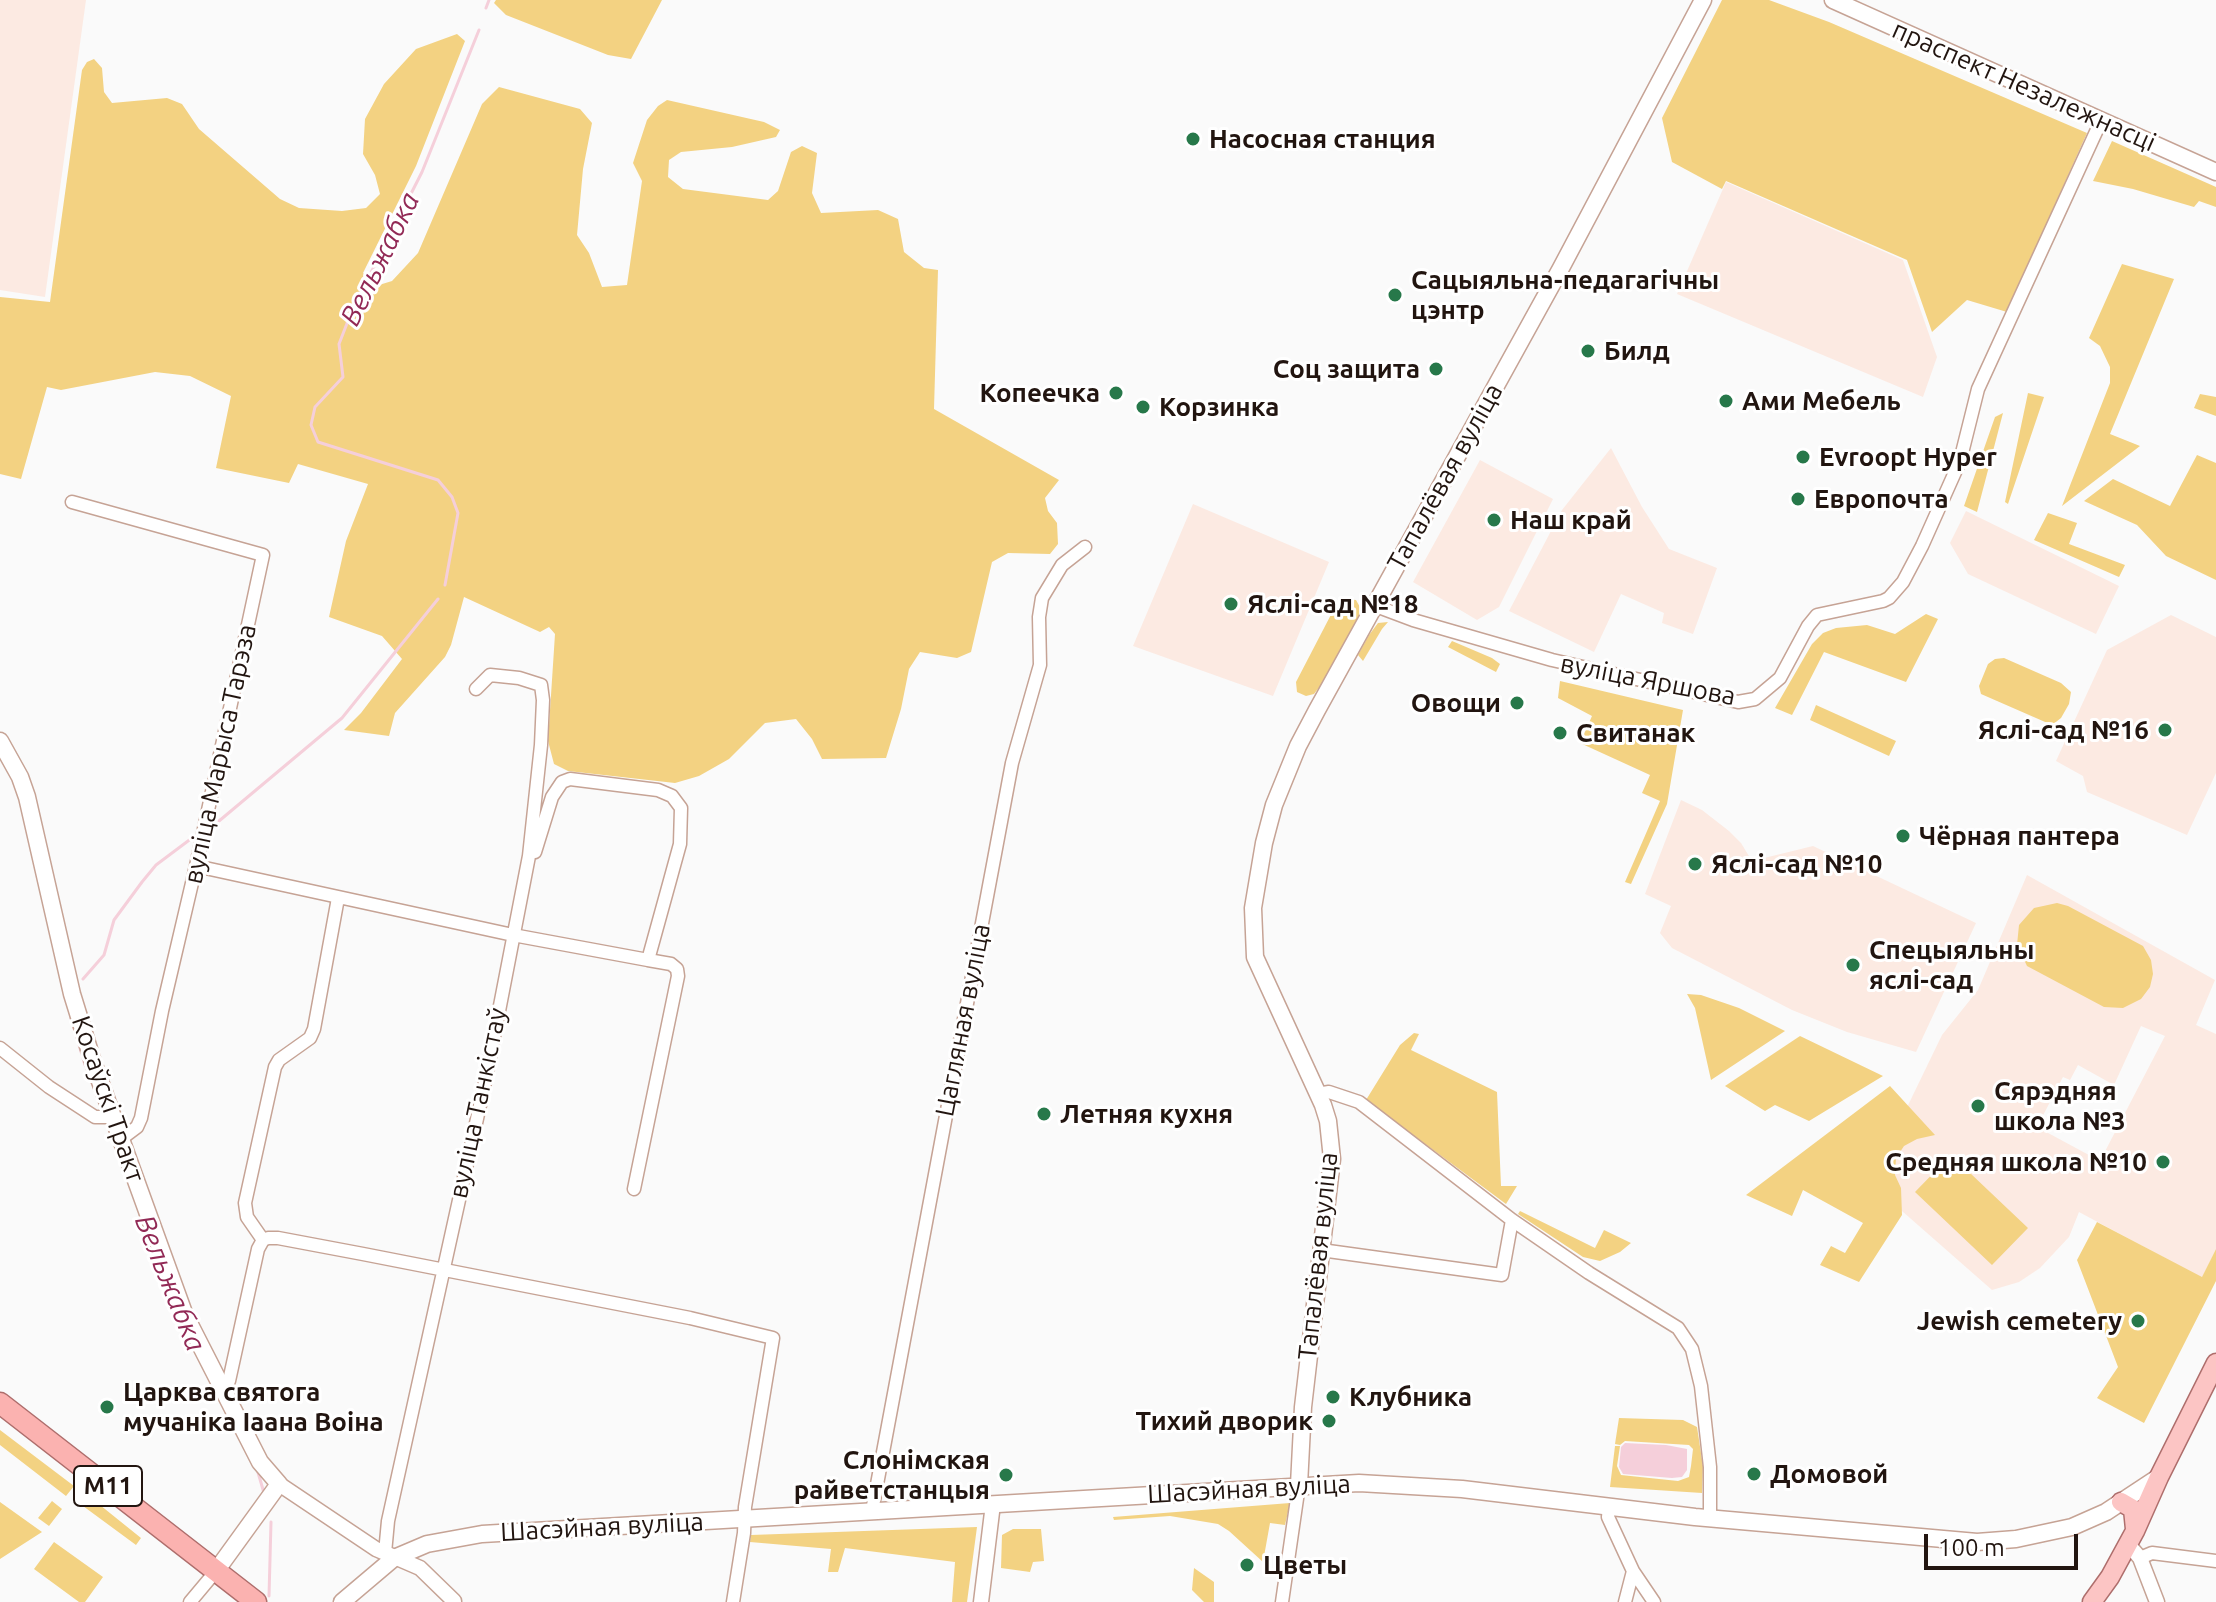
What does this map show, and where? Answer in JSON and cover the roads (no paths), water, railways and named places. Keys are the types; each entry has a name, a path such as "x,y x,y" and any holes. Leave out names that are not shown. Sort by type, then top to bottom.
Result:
{"highway":[{"name":"М11","path":"0,1403 256,1602"}],"main road":[{"name":"Тапалёвая вуліца","path":"1299,1485 1303,1407 1332,1159 1328,1121 1255,957 1253,908 1264,843 1286,773 1373,605 1492,395 1703,0"},
{"name":"праспект Незалежнасці","path":"1833,0 2216,172"},
{"name":"Косаўскі Тракт","path":"0,741 27,797 72,994 93,1062 184,1313 260,1462 279,1484"},
{"path":"2092,1602 2134,1545 2159,1477 2216,1363"},
{"name":"Шасэйная вуліца","path":"342,1602 390,1556 427,1544 482,1534 1299,1485 1395,1483 1710,1518 1977,1542 2056,1532 2089,1521 2159,1477"},
{"path":"216,1571 279,1484"},
{"path":"2121,1502 2133,1509 2134,1545"}],"street":[{"name":"вуліца Яршова","path":"1373,605 1413,620 1552,660 1738,702 1755,699 1780,678 1817,615 1883,601 1903,582 1960,461 1978,389 2101,121"},
{"name":"вуліца Марыса Тарэза","path":"72,502 263,555 141,1118 137,1127 121,1139"},
{"name":"Цагляная вуліца","path":"872,1511 1012,763 1040,665 1039,617 1042,598 1062,565 1085,547"},
{"name":"вуліца Танкістаў","path":"390,1556 388,1521 441,1270 486,1078 529,856 541,745 541,685 519,678 490,675 476,689"},
{"name":"вуліца Танкістаў","path":"529,856 535,853 552,797 562,782 570,779 658,790 672,796 681,808 680,844 648,960"},
{"path":"196,866 513,935 671,964 677,969 678,976 634,1189"},
{"path":"263,1240 247,1217 245,1203 275,1067 279,1060 310,1038 314,1029 338,898"},
{"path":"0,1048 49,1087 95,1117 113,1117"},
{"path":"1317,1094 1329,1092 1359,1102 1512,1220 1589,1273 1678,1328 1692,1349 1701,1386 1710,1467 1710,1518"},
{"path":"1321,1250 1502,1275 1512,1220"},
{"path":"263,1240 278,1238 690,1318 773,1338 733,1602"},
{"path":"222,1388 229,1381 258,1249 263,1240"},
{"name":"Косаўскі Тракт","path":"279,1484 454,1602"},
{"path":"1282,1602 1299,1485"},
{"path":"981,1602 993,1504"},
{"path":"1609,1506 1608,1517 1612,1527 1633,1571 1654,1602"},
{"path":"2134,1545 2152,1553 2216,1561"},
{"path":"2134,1545 2157,1602"},
{"path":"190,1602 216,1571"},
{"path":"1625,1602 1633,1571"}],"waterway":[{"name":"Вельжабка","path":"486,8 489,0"},
{"name":"Вельжабка","path":"445,585 458,513 452,497 438,480 318,442 311,425 315,407 343,377 339,344 353,308 422,172 479,30"},
{"name":"Вельжабка","path":"219,821 342,718 438,599"},
{"name":"Вельжабка","path":"83,979 104,955 114,920 142,882 156,865 196,835"},
{"name":"Вельжабка","path":"71,1018 85,1065"},
{"name":"Вельжабка","path":"88,1074 93,1085"},
{"name":"Вельжабка","path":"140,1215 152,1249"},
{"name":"Вельжабка","path":"257,1469 264,1493"},
{"name":"Вельжабка","path":"269,1596 271,1522"}],"place":[{"name":"Насосная станция","path":"1193,139"},
{"name":"Сацыяльна-педагагічны цэнтр","path":"1395,295"},
{"name":"Билд","path":"1588,351"},
{"name":"Соц защита","path":"1436,369"},
{"name":"Копеечка","path":"1116,393"},
{"name":"Ами Мебель","path":"1726,401"},
{"name":"Корзинка","path":"1143,407"},
{"name":"Evroopt Hyper","path":"1803,457"},
{"name":"Европочта","path":"1798,499"},
{"name":"Наш край","path":"1494,520"},
{"name":"Яслі-сад №18","path":"1231,604"},
{"name":"Овощи","path":"1517,703"},
{"name":"Яслі-сад №16","path":"2165,730"},
{"name":"Свитанак","path":"1560,733"},
{"name":"Чёрная пантера","path":"1903,836"},
{"name":"Яслі-сад №10","path":"1695,864"},
{"name":"Спецыяльны яслі-сад","path":"1853,965"},
{"name":"Сярэдняя школа №3","path":"1978,1106"},
{"name":"Летняя кухня","path":"1044,1114"},
{"name":"Средняя школа №10","path":"2163,1162"},
{"name":"Jewish cemetery","path":"2138,1321"},
{"name":"Клубника","path":"1333,1397"},
{"name":"Царква святога мучаніка Іаана Воіна","path":"107,1407"},
{"name":"Тихий дворик","path":"1329,1421"},
{"name":"Домовой","path":"1754,1474"},
{"name":"Слонімская райветстанцыя","path":"1006,1475"},
{"name":"Цветы","path":"1247,1565"}]}
